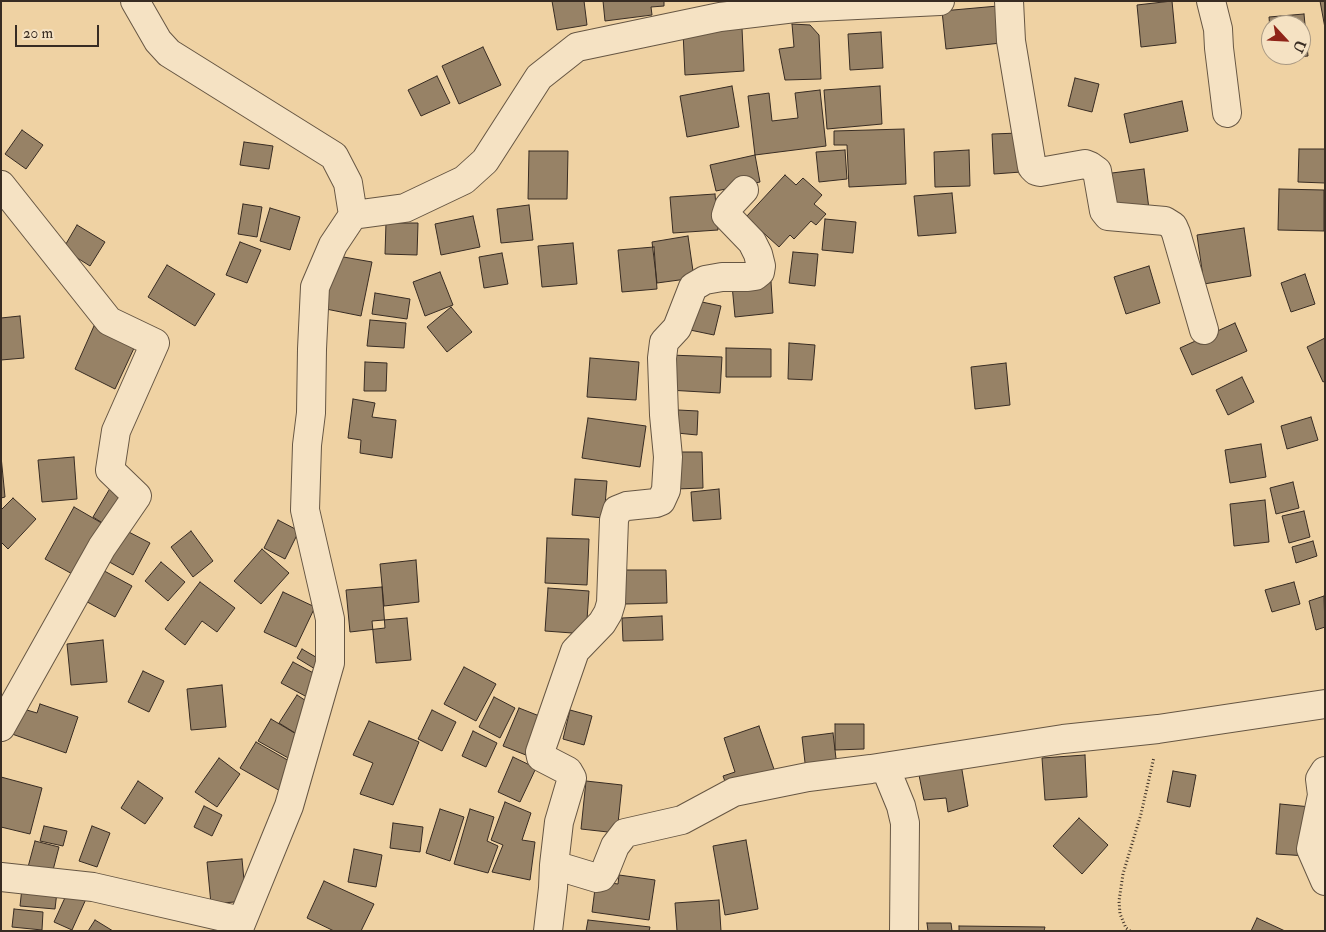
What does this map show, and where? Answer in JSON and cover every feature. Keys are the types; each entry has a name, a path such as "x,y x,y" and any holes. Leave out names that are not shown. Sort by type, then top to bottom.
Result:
{"street":[{"path":"1,876 93,887 239,926 289,806 330,663 330,619 306,510 307,445 311,413 315,286 333,244 353,215 348,183 334,156 169,53 158,41 135,1"},
{"path":"353,215 405,208 464,180 485,161 539,77 577,47 720,17 795,5 940,1"},
{"path":"1009,1 1011,41 1032,167 1040,172 1085,164 1090,166 1096,171 1104,211 1108,216 1165,221 1172,226 1176,233 1204,330"},
{"path":"1211,1 1218,30 1227,113"},
{"path":"1,185 109,321 155,344 116,432 110,470 137,496 102,547 1,727"},
{"path":"548,931 560,822 572,778 568,771 541,757 542,746 575,651 602,623 608,613 611,603 614,520 617,510 627,506 661,501 666,490 668,457 662,358 664,342 677,328 693,287 706,280 722,277 755,276 760,272 761,266 758,254 752,242 726,215 729,206 744,190"},
{"path":"554,865 597,878 600,877 625,833 682,820 734,792 808,777 1063,739 1158,729 1325,704"},
{"path":"884,767 901,806 905,823 904,931"},
{"path":"1325,771 1320,779 1322,795 1311,849 1325,881"}],"path":[{"path":"1130,931 1126,928 1118,909 1119,901 1123,874 1154,762 1158,729"}],"building":[{"path":"552,1 584,1 587,25 557,30"},
{"path":"603,1 664,1 664,6 651,7 652,15 605,21"},
{"path":"1172,1 1176,43 1141,47 1137,5"},
{"path":"1320,1 1325,1 1325,28"},
{"path":"998,6 1001,43 946,49 942,11"},
{"path":"792,24 810,25 819,35 821,79 785,80 779,49 794,47"},
{"path":"742,28 744,71 685,75 683,32"},
{"path":"881,32 883,68 850,70 848,34"},
{"path":"483,47 501,85 459,104 442,66"},
{"path":"437,76 450,103 421,116 408,90"},
{"path":"1075,78 1099,84 1092,112 1068,106"},
{"path":"732,86 739,127 687,137 680,96"},
{"path":"880,86 882,124 827,129 824,90"},
{"path":"820,90 826,146 755,155 748,96 769,93 772,121 798,118 795,93"},
{"path":"1182,101 1188,131 1130,143 1124,114"},
{"path":"904,129 906,184 849,187 847,145 834,145 834,131"},
{"path":"22,130 43,145 26,169 5,154"},
{"path":"1019,133 1021,172 994,174 992,134"},
{"path":"244,142 273,146 269,169 240,165"},
{"path":"1299,149 1325,149 1325,183 1298,182"},
{"path":"845,150 847,179 819,182 816,152"},
{"path":"969,150 970,186 935,187 934,152"},
{"path":"529,151 568,151 567,199 528,199"},
{"path":"755,155 760,182 716,191 710,165"},
{"path":"1144,169 1149,209 1109,214 1104,174"},
{"path":"785,175 796,185 803,178 822,195 814,204 826,214 816,225 811,221 794,239 790,235 779,247 746,217"},
{"path":"1279,189 1324,190 1324,231 1278,230"},
{"path":"952,193 956,233 918,236 914,196"},
{"path":"715,194 718,230 673,233 670,197"},
{"path":"243,204 262,207 257,237 238,234"},
{"path":"529,205 533,240 501,243 497,209"},
{"path":"270,208 300,217 290,250 260,241"},
{"path":"473,216 480,247 441,255 435,224"},
{"path":"825,219 856,222 853,253 822,250"},
{"path":"386,223 418,223 417,255 385,254"},
{"path":"77,225 105,242 90,266 63,249"},
{"path":"1244,228 1251,276 1204,284 1197,235"},
{"path":"688,236 694,278 657,283 652,242"},
{"path":"240,242 261,250 247,283 226,275"},
{"path":"573,243 577,284 542,287 538,246"},
{"path":"654,247 657,289 622,292 618,250"},
{"path":"793,252 818,254 815,286 789,283"},
{"path":"502,253 508,284 484,288 479,257"},
{"path":"332,255 372,262 361,316 321,308"},
{"path":"167,265 215,294 195,326 148,297"},
{"path":"1149,266 1160,303 1126,314 1114,277"},
{"path":"440,272 453,305 425,316 413,282"},
{"path":"1305,274 1315,304 1291,312 1281,283"},
{"path":"771,282 773,313 735,317 732,285"},
{"path":"375,293 410,299 407,319 372,314"},
{"path":"697,301 721,306 714,335 690,330"},
{"path":"451,307 472,332 447,352 427,327"},
{"path":"20,316 24,358 1,360 1,318"},
{"path":"370,320 406,323 404,348 367,346"},
{"path":"1235,323 1247,351 1192,375 1180,348"},
{"path":"94,326 135,346 115,389 75,369"},
{"path":"1325,338 1325,381 1323,382 1307,347"},
{"path":"789,343 815,345 812,380 788,379"},
{"path":"726,348 771,349 771,377 726,377"},
{"path":"670,355 722,357 720,393 668,390"},
{"path":"590,358 639,362 636,400 587,397"},
{"path":"365,362 387,363 386,391 364,391"},
{"path":"1006,363 1010,405 975,409 971,367"},
{"path":"1242,377 1254,402 1228,415 1216,390"},
{"path":"353,399 375,403 372,417 396,420 392,458 360,453 361,440 348,438"},
{"path":"678,410 698,411 697,435 677,433"},
{"path":"1311,417 1318,440 1287,449 1281,426"},
{"path":"588,418 646,426 640,467 582,458"},
{"path":"1261,444 1266,477 1230,483 1225,450"},
{"path":"676,452 702,452 703,488 676,489"},
{"path":"1,456 5,497 1,498"},
{"path":"74,457 77,499 42,502 38,460"},
{"path":"575,479 607,481 604,518 572,515"},
{"path":"1293,482 1299,508 1276,514 1270,488"},
{"path":"112,485 132,496 112,529 93,517"},
{"path":"719,489 721,519 693,521 691,492"},
{"path":"13,498 36,519 8,549 1,542 1,510"},
{"path":"1265,500 1269,542 1234,546 1230,504"},
{"path":"74,507 105,525 76,576 45,559"},
{"path":"1304,511 1310,537 1289,543 1282,516"},
{"path":"278,520 299,531 285,559 264,548"},
{"path":"121,528 150,543 133,575 104,559"},
{"path":"191,531 213,561 193,577 171,547"},
{"path":"547,538 589,539 587,585 545,583"},
{"path":"1313,541 1317,556 1296,563 1292,547"},
{"path":"262,549 289,573 261,604 234,581"},
{"path":"416,560 419,602 384,606 380,564"},
{"path":"161,562 185,582 168,601 145,581"},
{"path":"97,567 132,586 115,617 80,598"},
{"path":"624,570 666,570 667,603 625,604"},
{"path":"200,582 235,608 217,632 202,621 185,645 165,629"},
{"path":"1294,582 1300,604 1272,612 1265,590"},
{"path":"382,587 385,628 350,632 346,590"},
{"path":"548,588 589,591 586,634 545,631"},
{"path":"283,592 315,607 296,647 264,632"},
{"path":"1324,596 1325,627 1316,630 1309,601"},
{"path":"662,616 663,640 623,641 622,618"},
{"path":"407,618 411,660 376,663 372,621"},
{"path":"103,640 107,682 71,685 67,644"},
{"path":"302,649 326,663 320,672 297,658"},
{"path":"293,662 319,676 307,697 281,683"},
{"path":"464,667 496,684 476,721 444,704"},
{"path":"143,671 164,681 149,712 128,702"},
{"path":"222,685 226,727 191,730 187,689"},
{"path":"297,695 317,708 300,736 279,723"},
{"path":"494,697 515,708 500,738 479,727"},
{"path":"40,704 78,717 66,753 12,734 20,708 37,713"},
{"path":"519,708 547,719 531,757 503,746"},
{"path":"432,710 456,722 442,751 418,739"},
{"path":"570,710 592,716 584,745 563,739"},
{"path":"271,719 303,738 290,759 258,741"},
{"path":"369,721 419,742 393,805 360,794 373,763 353,755"},
{"path":"835,724 864,724 864,749 835,750"},
{"path":"759,726 776,775 729,792 723,776 735,772 724,738"},
{"path":"473,731 497,743 486,767 462,756"},
{"path":"833,733 837,767 806,771 802,737"},
{"path":"256,742 298,766 282,792 240,768"},
{"path":"1085,755 1087,797 1045,800 1042,758"},
{"path":"513,757 536,768 520,802 498,792"},
{"path":"219,758 240,774 217,807 195,792"},
{"path":"961,764 968,806 948,812 946,798 924,800 918,770"},
{"path":"1173,771 1196,775 1190,807 1167,802"},
{"path":"1,777 42,788 30,834 1,827"},
{"path":"138,781 163,798 145,824 121,808"},
{"path":"586,781 622,785 617,833 581,829"},
{"path":"505,802 531,813 522,840 535,842 530,880 492,872 503,845 491,840"},
{"path":"1280,804 1311,807 1307,856 1276,854"},
{"path":"204,806 222,815 212,836 194,827"},
{"path":"440,809 464,817 450,861 426,853"},
{"path":"470,809 494,817 487,841 498,846 488,873 454,864"},
{"path":"1079,818 1108,845 1082,874 1053,846"},
{"path":"393,823 423,827 420,852 390,848"},
{"path":"44,826 67,831 63,846 40,841"},
{"path":"92,826 110,833 97,867 79,861"},
{"path":"746,840 758,909 725,915 713,846"},
{"path":"35,841 59,847 52,874 28,867"},
{"path":"354,849 382,855 376,887 348,882"},
{"path":"242,859 246,901 211,904 207,862"},
{"path":"619,875 655,880 649,920 592,912 596,881 618,884"},
{"path":"23,879 58,883 55,909 20,906"},
{"path":"324,881 374,904 361,931 334,931 307,918"},
{"path":"68,891 86,899 72,930 54,922"},
{"path":"719,900 721,931 677,931 675,903"},
{"path":"14,909 43,912 42,930 12,927"},
{"path":"1257,918 1285,931 1251,931"},
{"path":"95,920 113,931 88,931"},
{"path":"588,920 650,927 649,931 586,931"},
{"path":"927,923 951,923 952,931 928,931"},
{"path":"959,926 1045,927 1044,931 959,931"}]}
